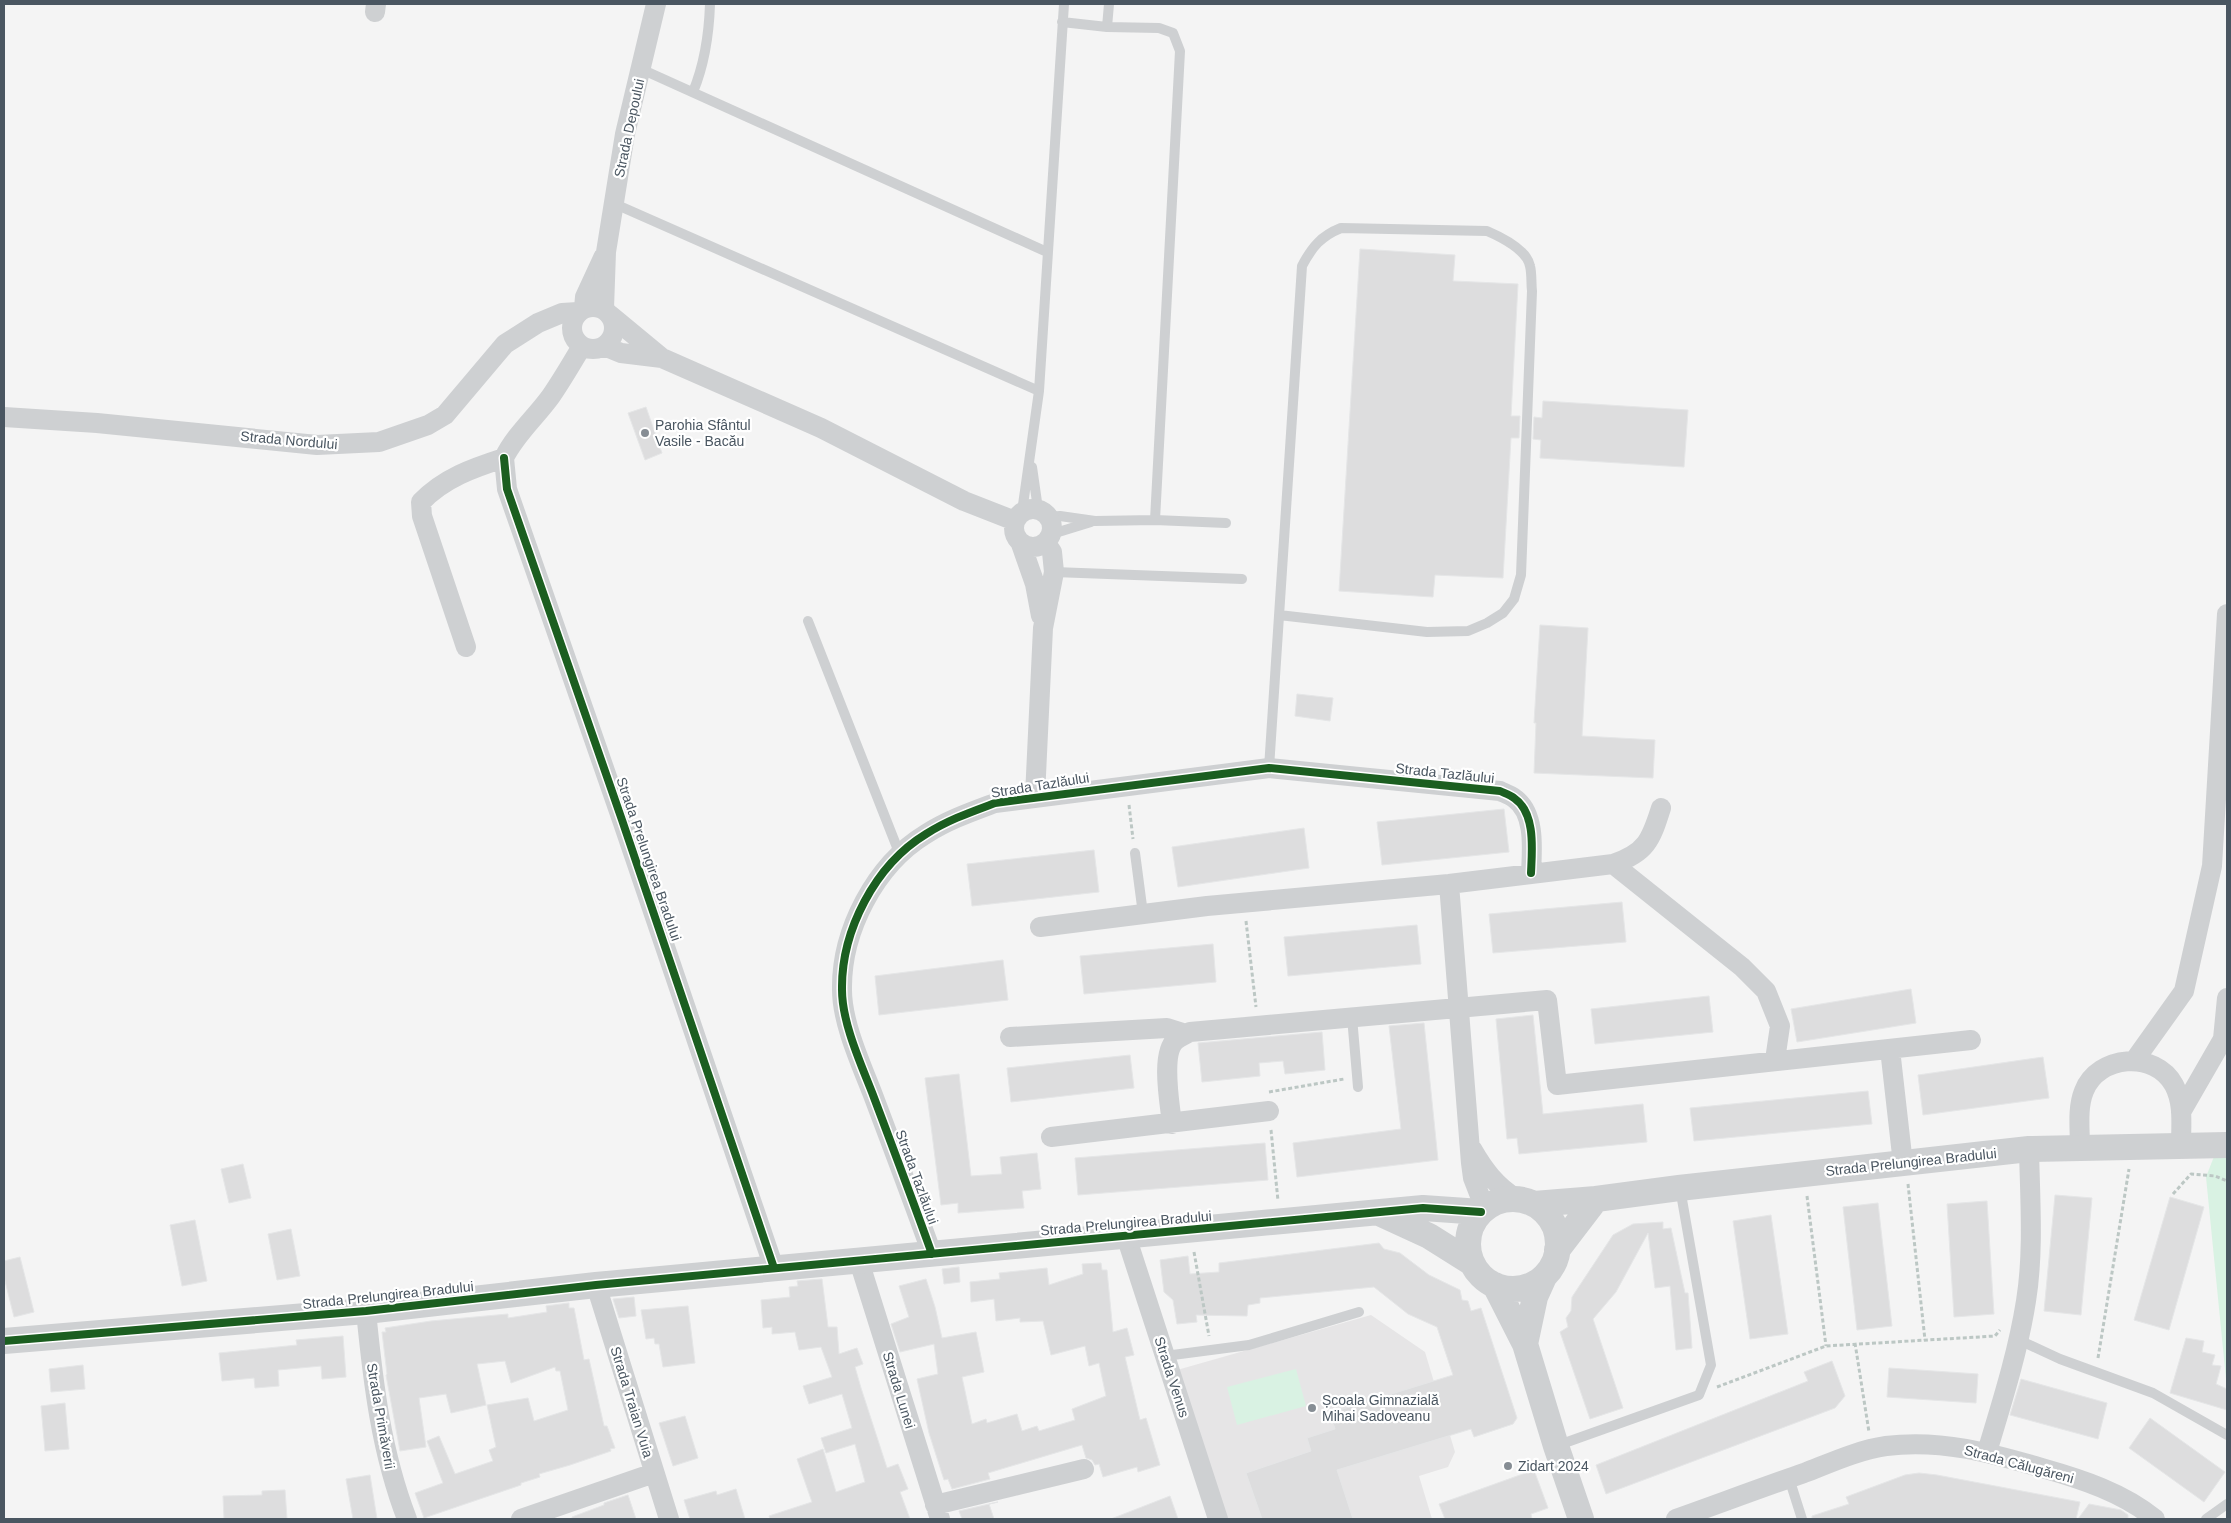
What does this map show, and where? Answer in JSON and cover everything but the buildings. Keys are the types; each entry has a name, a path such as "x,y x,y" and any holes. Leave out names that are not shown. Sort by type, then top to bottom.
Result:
{"street":[{"name":"Strada Depoului","path":"607,312 606,252 625,134 656,4"},
{"name":"Strada Depoului","path":"578,316 606,252"},
{"path":"607,312 614,323 614,332 610,340 604,346 596,349 582,346 573,336 578,316 590,306 607,312 662,358 820,428 964,501 1037,523 1052,552 1054,572 1043,628 1035,796"},
{"name":"Strada Nordului","path":"4,417 97,423 317,445 379,442 428,425 445,415 505,344 518,335 538,323 562,313 578,316"},
{"path":"466,647 422,516 422,502 432,490 466,470 504,458 511,442 528,425 552,395 582,346"},
{"path":"604,346 621,353 662,358"},
{"name":"Strada Prelungirea Bradului","path":"504,458 507,489 774,1268"},
{"path":"1037,523 1013,529 1016,538 1021,544 1035,584 1043,628"},
{"path":"2134,1060 2184,991 2212,866 2227,614"},
{"name":"Strada Tazlăului","path":"932,1254 850,1035 842,991 848,936 865,899 900,855 924,835 953,818 994,803 1035,796 1268,768 1500,791 1514,798 1524,809 1532,836 1531,873"},
{"path":"1040,927 1244,903 1449,884 1620,861 1642,848 1652,836 1661,808"},
{"path":"1620,861 1742,967 1766,991 1780,1026 1775,1060"},
{"path":"1449,884 1473,1178 1483,1210"},
{"path":"2182,1112 2223,1039 2227,998"},
{"path":"1172,1124 1167,1065 1168,1052 1175,1040 1190,1032 1458,1006 1547,1000 1557,1084 1971,1040"},
{"path":"1010,1037 1167,1028 1186,1034"},
{"path":"1890,1049 1903,1164"},
{"path":"2080,1148 2080,1104 2084,1090 2093,1077 2105,1067 2119,1062 2134,1060 2149,1064 2162,1072 2173,1083 2179,1097 2182,1112 2181,1145"},
{"path":"1051,1137 1269,1111"},
{"name":"Strada Prelungirea Bradului","path":"1525,1202 1596,1199 1679,1188 2029,1150 2227,1145"},
{"path":"1471,1147 1494,1182 1503,1191 1545,1213 1553,1224 1557,1237 1557,1250"},
{"path":"1987,1452 2019,1340 2027,1299 2030,1241 2029,1150"},
{"path":"1525,1344 1534,1297 1550,1269 1557,1250 1596,1199"},
{"path":"1525,1202 1505,1200 1483,1210 1473,1223 1468,1236 1468,1250 1472,1263 1486,1280 1495,1285 1507,1289 1520,1289 1544,1277"},
{"name":"Strada Prelungirea Bradului","path":"4,1341 366,1311 596,1285 1423,1208 1483,1210"},
{"name":"Strada Prelungirea Bradului","path":"1378,1213 1429,1236 1472,1263"},
{"name":"Strada Venus","path":"1126,1236 1218,1519"},
{"name":"Strada Lunei","path":"859,1261 937,1512"},
{"name":"Strada Traian Vuia","path":"596,1285 669,1519"},
{"path":"1495,1285 1525,1344 1556,1446 1581,1519"},
{"name":"Strada Primăverii","path":"366,1311 372,1376 382,1436 395,1488 407,1519"},
{"name":"Strada Călugăreni","path":"1676,1519 1871,1450 1885,1446 1923,1445 1975,1449 2061,1473 2110,1492 2155,1519"},
{"path":"937,1512 1084,1469"},
{"path":"521,1519 654,1473"}],"lane":[{"path":"693,92 702,71 710,34 710,4"},
{"path":"1037,523 1031,461 1039,391 1064,4"},
{"path":"1107,27 1108,4"},
{"path":"1062,22 1107,27 1159,28 1173,33 1180,51 1155,520"},
{"path":"642,69 1047,252"},
{"path":"615,204 1039,391"},
{"path":"1268,768 1302,266 1313,246 1328,233 1341,228 1487,231 1504,238 1518,249 1530,264 1532,291 1521,576 1514,599 1503,613 1487,623 1468,630 1427,632 1279,615"},
{"path":"1031,461 1037,523"},
{"path":"1037,523 1060,516 1095,520"},
{"path":"1037,523 1095,520 1155,520 1226,523"},
{"path":"1054,572 1242,579"},
{"path":"808,622 900,855"},
{"path":"1135,853 1142,914"},
{"path":"1352,1017 1358,1082"},
{"path":"1556,1446 1698,1395 1711,1365 1679,1188"},
{"path":"1165,1356 1249,1345 1359,1312"},
{"path":"2019,1340 2060,1359 2153,1393 2227,1435"},
{"path":"1789,1478 1802,1519"},
{"path":"2206,1519 2227,1504"}],"path":[{"path":"1127,785 1135,853"},
{"path":"1244,903 1258,1026"},
{"path":"1280,1222 1269,1111 1269,1092 1273,1090 1358,1082"},
{"path":"2096,1372 2133,1147"},
{"path":"1903,1164 1907,1176 1925,1340"},
{"path":"1804,1174 1826,1346"},
{"path":"2173,1194 2191,1174 2215,1176 2227,1182"},
{"path":"1198,1247 1193,1252 1211,1350"},
{"path":"1698,1395 1826,1346 1995,1336 2001,1329"},
{"path":"1855,1343 1871,1450"}],"shaded area":[{"name":"Școala Gimnazială Mihai Sadoveanu","path":"1371,1315 1425,1352 1455,1452 1448,1467 1419,1476 1432,1519 1218,1519 1170,1372"}],"green space":[{"path":"2215,1154 2227,1154 2227,1389 2206,1177"},
{"path":"1296,1369 1306,1406 1237,1425 1227,1387"}],"cycle path":[{"path":"504,458 507,489 774,1268"},
{"path":"932,1254 853,1043 845,1016 842,990 843,968 848,945 864,901 891,863 926,834 951,820 995,803 1269,768 1500,791 1514,798 1526,813 1531,832 1531,873"},
{"path":"4,1341 366,1311 596,1285 1423,1208 1481,1212"}],"place":[{"name":"Parohia Sfântul Vasile - Bacău","path":"645,433"},
{"name":"Școala Gimnazială Mihai Sadoveanu","path":"1312,1408"},
{"name":"Zidart 2024","path":"1508,1466"}]}
